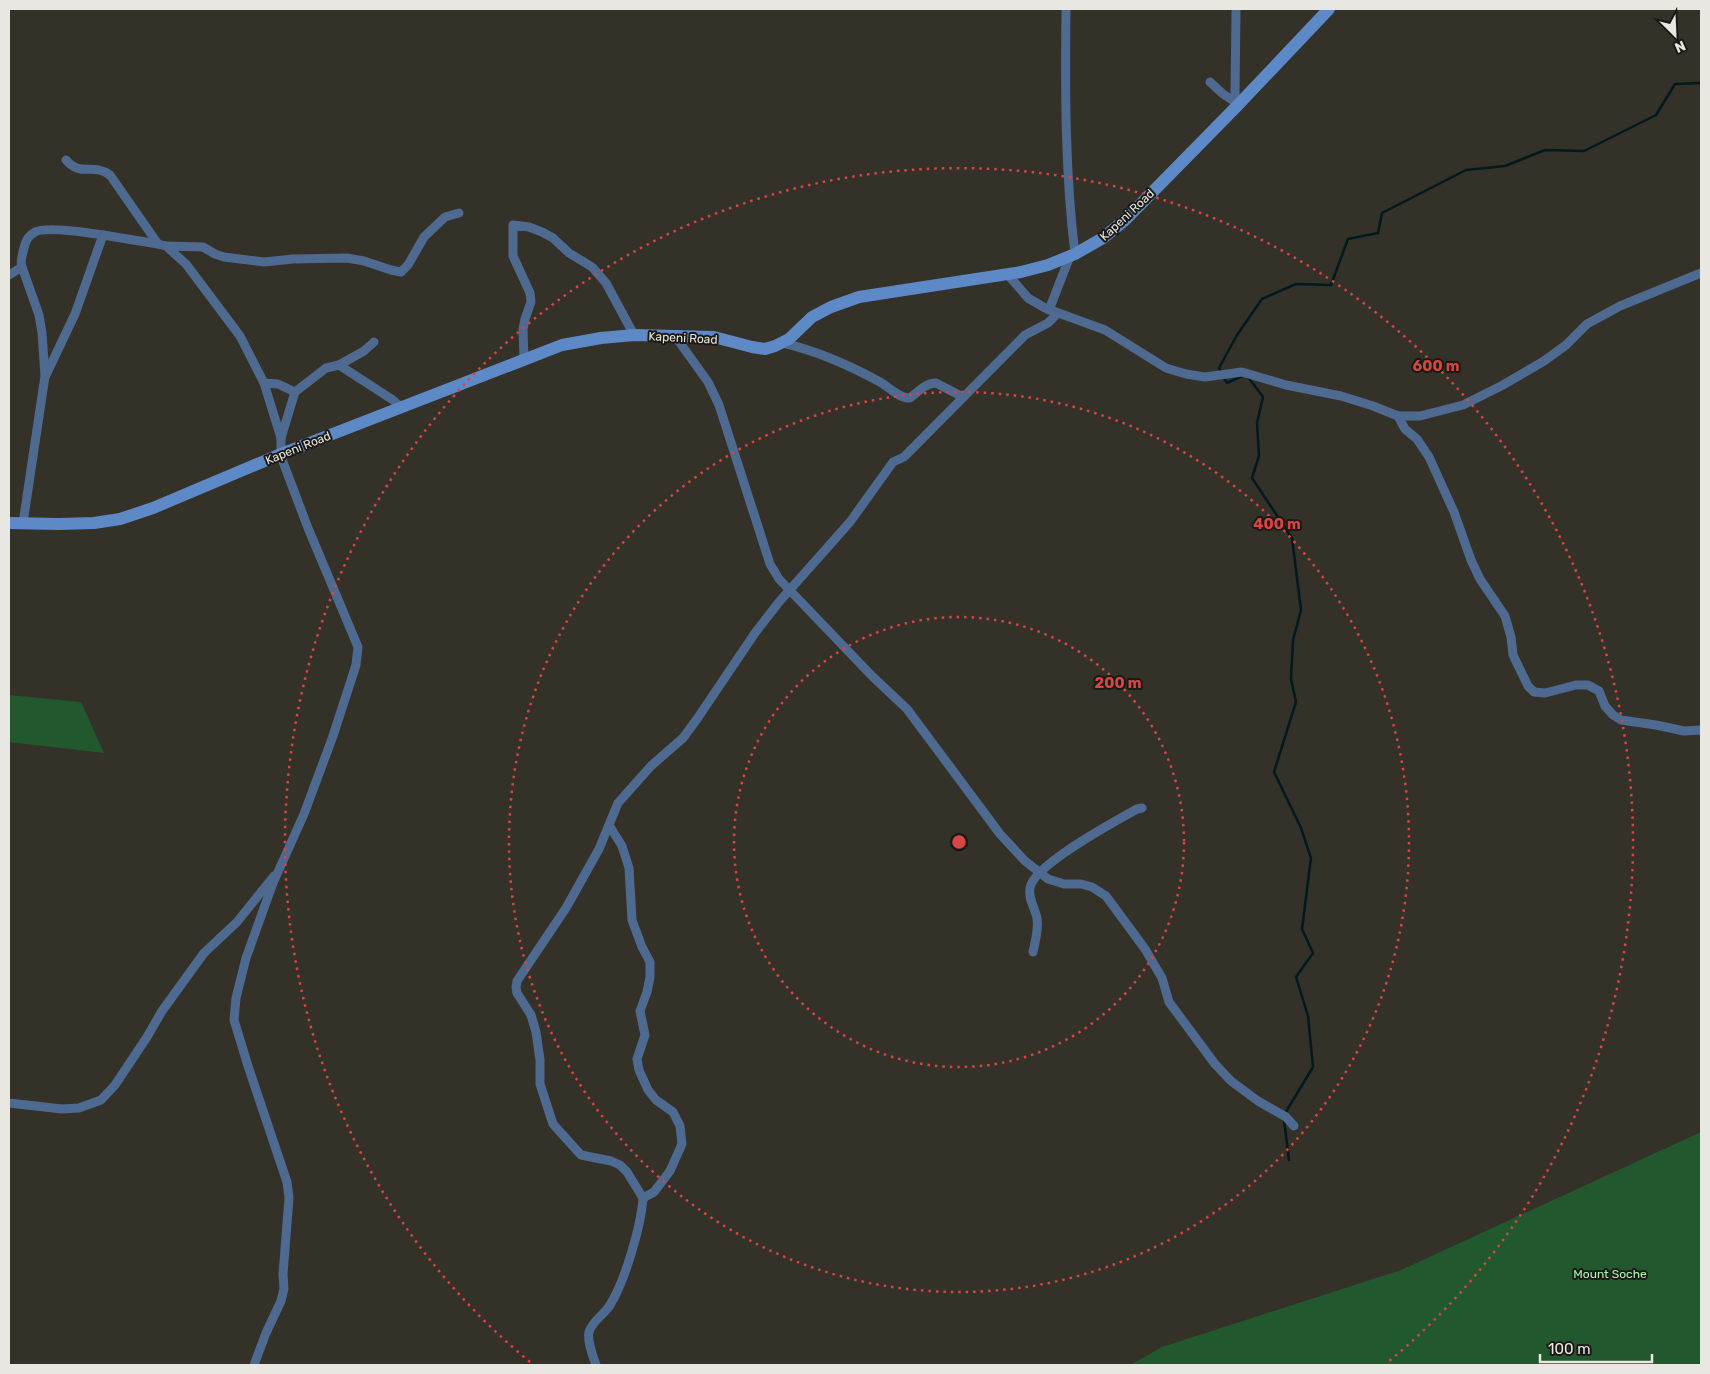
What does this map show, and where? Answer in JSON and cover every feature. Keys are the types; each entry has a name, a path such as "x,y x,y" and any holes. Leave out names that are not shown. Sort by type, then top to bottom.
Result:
{"main road":[{"name":"Kapeni Road","path":"9,523 94,523 120,519 153,508 281,454 562,345 601,338 674,336 714,337 765,349 789,339 812,317 831,307 859,297 1008,275 1048,265 1072,255 1103,238 1125,220 1329,9"}],"street":[{"path":"596,1365 589,1332 610,1304 619,1286 639,1224 643,1198 627,1172 620,1165 611,1161 581,1155 553,1124 540,1084 540,1060 534,1023 527,1008 519,998 516,989 520,976 566,908 599,849 618,803 651,766 683,738 755,632 779,602 850,522 893,462 904,457 1025,335 1048,324 1072,255 1068,158 1066,9"},
{"path":"1236,9 1237,105"},
{"path":"1210,82 1237,105"},
{"path":"66,160 70,165 79,170 98,169 110,175 162,245 186,264 240,336 264,384 281,438"},
{"path":"23,523 45,376 41,324 34,297 21,263 26,242 38,230 63,230 162,245 203,246 224,257 264,262 293,259 348,258 401,272 411,261 424,237 444,217 459,213"},
{"path":"524,360 524,319 531,302 530,294 513,256 514,225 529,227 542,232 553,238 569,253 592,267 606,283 634,336"},
{"path":"45,376 75,314 102,235"},
{"path":"9,275 22,267"},
{"path":"1008,275 1028,298 1054,311 1105,330 1166,368 1205,377 1242,372 1286,385 1341,396 1398,416 1420,416 1463,405 1544,361 1566,345 1587,324 1620,306 1701,273"},
{"path":"674,336 708,382 719,404 770,564 778,579 872,676 907,709 1000,834 1024,861 1048,879 1064,884 1081,884 1092,887 1106,896 1145,949 1162,978 1169,1002 1215,1064 1231,1082 1258,1101 1286,1117 1294,1126"},
{"path":"254,1365 281,1301 284,1289 283,1274 289,1198 286,1182 234,1020 235,1007 246,958 277,872 304,814 325,758 356,665 358,651 356,639 308,528 281,454 281,438 294,392 326,368 340,365 364,351 374,342"},
{"path":"783,343 808,349 840,363 882,382 905,398 910,398 927,384 932,383 936,383 963,397"},
{"path":"340,365 402,408"},
{"path":"264,384 278,384 294,392"},
{"path":"1398,416 1405,429 1417,439 1429,457 1454,512 1470,560 1480,579 1505,616 1511,637 1513,655 1528,686 1534,692 1545,693 1576,685 1588,685 1599,691 1605,706 1613,715 1621,720 1656,724 1684,731 1701,730"},
{"path":"1033,952 1037,918 1030,895 1030,886 1038,873 1088,838 1142,808"},
{"path":"609,825 622,846 629,868 632,920 650,962 647,992 640,1011 645,1035 637,1059 639,1070 648,1090 656,1100 673,1112 680,1126 682,1144 670,1171 654,1192 643,1198"},
{"path":"9,1103 62,1110 79,1108 101,1100 115,1085 162,1011 204,953 237,922 277,872"}],"green space":[{"path":"9,695 81,702 104,753 9,742"},
{"name":"Mount Soche","path":"1701,1132 1701,1365 1130,1365 1162,1347 1401,1270"}],"waterway":[{"path":"1221,373 1219,368 1237,335 1262,299 1296,284 1331,285 1348,239 1378,233 1382,213 1466,170 1505,166 1545,150 1584,151 1656,115 1675,84 1701,83"},
{"path":"1224,378 1227,383 1244,375"},
{"path":"1248,377 1263,397 1257,423 1259,456 1252,478 1292,538 1301,610 1293,640 1291,679 1296,702 1274,772 1301,828 1311,858 1302,929 1313,953 1296,977 1308,1016 1313,1067 1284,1115"},
{"path":"1284,1120 1289,1160"}]}
